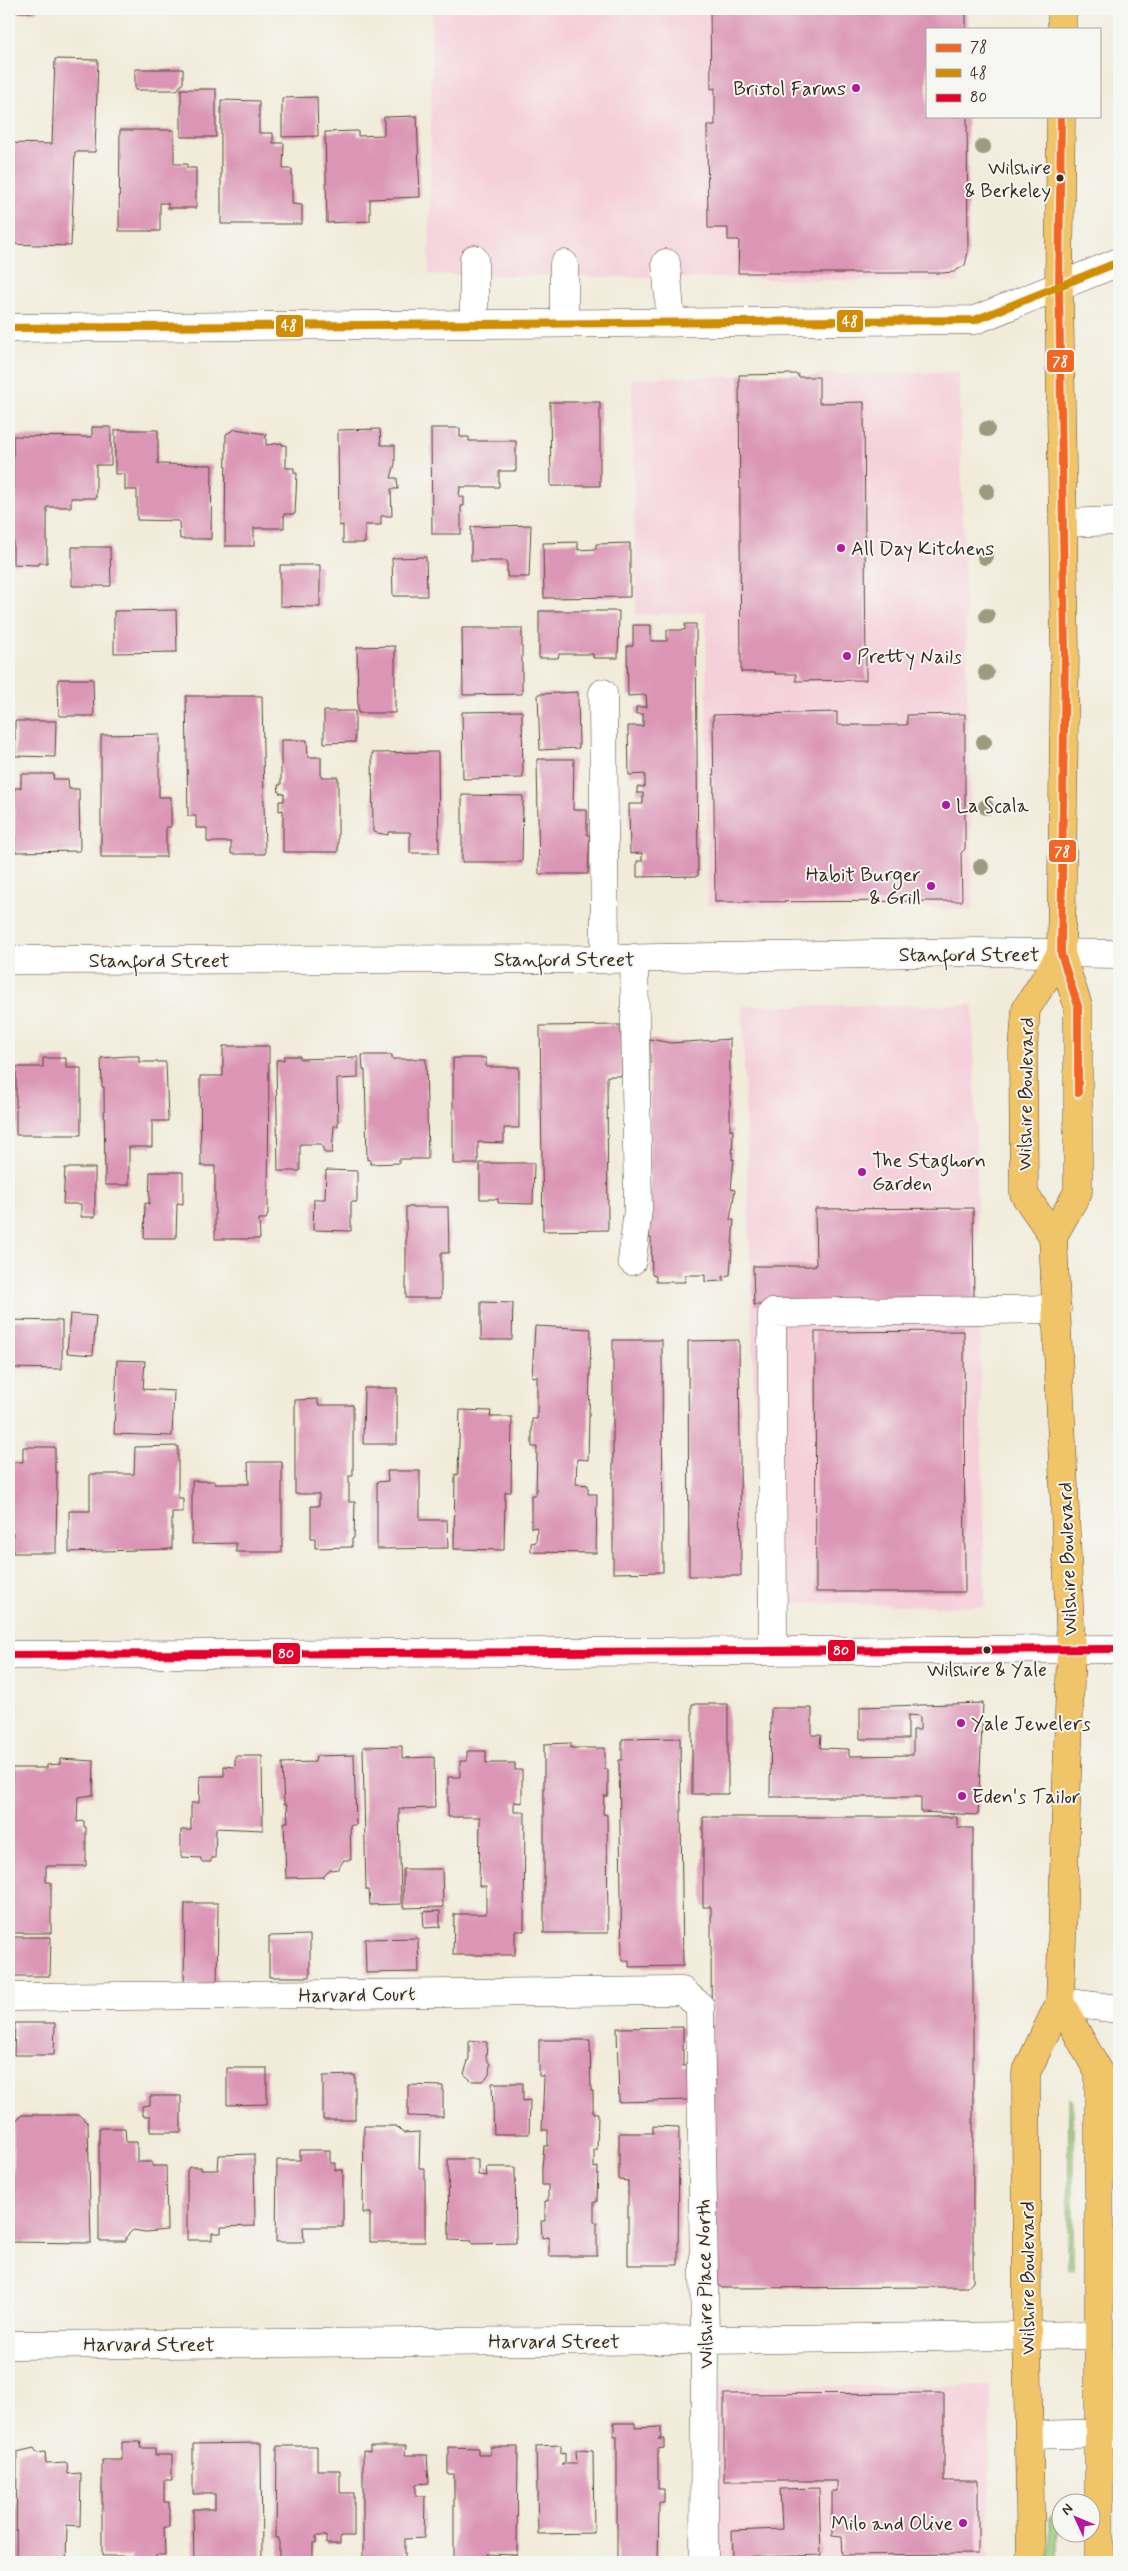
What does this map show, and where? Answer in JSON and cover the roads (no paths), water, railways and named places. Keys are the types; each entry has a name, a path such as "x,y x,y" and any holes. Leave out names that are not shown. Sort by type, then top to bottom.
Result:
{"main road":[{"path":"1062,9 1062,28"},
{"path":"1053,1236 1078,1192 1078,1006 1061,954 1064,523 1059,287 1061,118"},
{"name":"Wilshire Boulevard","path":"1031,2562 1027,2336 1026,2073 1060,2002 1071,1650 1053,1236 1024,1194 1023,1051 1026,1009 1061,954"},
{"path":"1060,2002 1099,2073 1098,2334 1108,2433 1099,2562"}],"street":[{"path":"474,260 474,324"},
{"path":"9,328 975,320 1119,262"},
{"path":"666,263 671,322"},
{"path":"564,264 564,323"},
{"path":"1064,523 1119,521"},
{"path":"603,693 606,959"},
{"name":"Stanford Street","path":"9,960 606,959 976,952 1119,954"},
{"path":"632,1261 638,1209 634,958"},
{"path":"772,1651 772,1313 1057,1309"},
{"path":"9,1655 1119,1649"},
{"name":"Harvard Court","path":"9,1997 682,1991 700,2006"},
{"path":"1060,2002 1119,2009"},
{"name":"Wilshire Place North","path":"700,2006 705,2340 704,2562"},
{"name":"Harvard Street","path":"9,2345 705,2340 1098,2334"},
{"path":"1029,2435 1108,2433"}],"place":[{"name":"Bristol Farms","path":"856,88"},
{"name":"Wilshire & Berkeley","path":"1060,178"},
{"name":"All Day Kitchens","path":"841,548"},
{"name":"Pretty Nails","path":"847,656"},
{"name":"La Scala","path":"946,805"},
{"name":"Habit Burger & Grill","path":"931,886"},
{"name":"The Staghorn Garden","path":"862,1172"},
{"name":"Wilshire & Yale","path":"987,1650"},
{"name":"Yale Jewelers","path":"961,1723"},
{"name":"Eden's Tailor","path":"962,1796"},
{"name":"Milo and Olive","path":"963,2523"}]}
